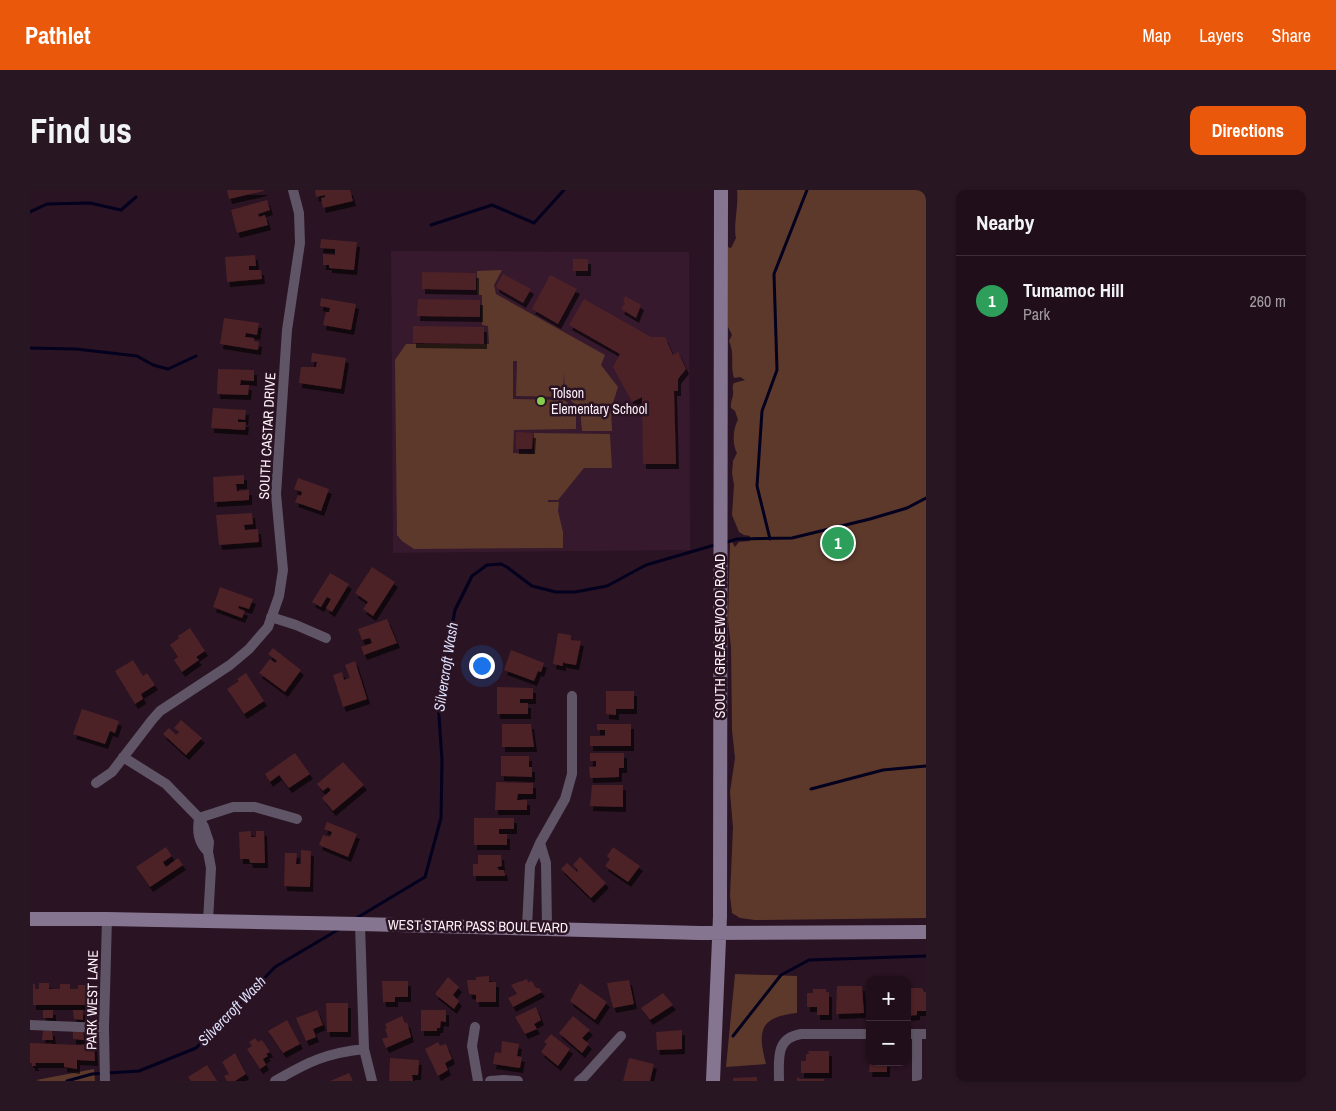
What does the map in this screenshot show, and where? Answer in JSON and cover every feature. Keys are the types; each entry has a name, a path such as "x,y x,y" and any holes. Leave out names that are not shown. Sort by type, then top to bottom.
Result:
{"main road":[{"name":"SOUTH GREASEWOOD ROAD","path":"713,1081 719,933 721,190"},
{"name":"WEST STARR PASS BOULEVARD","path":"30,919 527,927 719,933 926,932"}],"street":[{"name":"SOUTH CASTAR DRIVE","path":"96,783 112,772 160,712 230,665 249,649 268,627 279,596 283,570 276,494 287,330 300,243 299,213 293,190"},
{"path":"272,617 326,638"},
{"path":"527,927 530,866 540,843 565,799 572,774 572,696"},
{"path":"124,757 166,784 199,818 204,827 209,842 208,852 211,868 208,921"},
{"path":"199,818 233,807 256,807 297,819"},
{"path":"540,843 546,863 547,928"},
{"path":"528,882 546,881"},
{"name":"PARK WEST LANE","path":"105,1081 104,1028 107,919"},
{"path":"360,924 364,1050 372,1081"},
{"path":"30,1026 104,1028"},
{"path":"476,1027 472,1046 478,1081"},
{"path":"779,1081 779,1054 786,1039 801,1034 866,1034"},
{"path":"917,1034 917,1081"},
{"path":"578,1081 585,1076 621,1036"},
{"path":"275,1081 312,1061 339,1052 364,1050"},
{"path":"490,1081 518,1081"}],"shaded area":[{"path":"737,190 926,190 926,918 755,920 740,918 732,913 730,896 733,828 730,792 735,758 732,730 731,647 728,621 730,543 732,542 735,547 739,542 750,541 750,536 739,532 732,515 734,485 732,473 733,461 737,453 734,446 734,436 738,420 735,411 731,408 731,404 734,383 745,380 740,377 734,378 732,351 729,341 732,335 728,327 728,247 731,248 736,238"},
{"name":"Tolson Elementary School","path":"391,251 689,252 690,550 393,553"},
{"path":"502,270 494,285 496,294 605,355 601,365 618,387 611,409 612,431 582,431 580,409 565,395 564,372 563,397 516,396 517,361 513,361 513,399 564,400 576,410 576,429 514,430 513,453 534,454 534,433 610,434 612,468 584,468 558,500 548,500 548,502 559,502 558,511 563,532 563,548 414,549 397,535 395,360 406,344 489,344 488,326 482,325 482,295 477,295 477,271"},
{"path":"735,974 797,976 797,1013 775,1018 764,1027 762,1042 766,1064 726,1067"},
{"path":"94,1069 95,1081 31,1081"}],"building":[{"path":"227,190 264,190 264,191 229,199"},
{"path":"315,190 350,190 353,201 323,208 321,198 325,197 325,195 316,197"},
{"path":"267,200 270,210 258,214 259,217 265,215 268,225 237,233 231,210"},
{"path":"321,239 357,242 354,270 329,268 329,265 323,265 323,254 335,255 335,249 320,248"},
{"path":"255,255 256,266 249,266 249,270 261,270 262,279 227,282 225,257"},
{"path":"573,259 588,259 588,271 573,271"},
{"path":"422,272 476,273 476,290 422,289"},
{"path":"503,274 531,289 523,303 497,288 496,286"},
{"path":"550,275 577,289 558,324 532,309"},
{"path":"625,296 641,305 636,318 621,309 625,303 623,302"},
{"path":"321,298 356,304 351,330 323,325 326,312 329,312 330,308 320,306"},
{"path":"418,299 480,300 480,317 417,316"},
{"path":"584,299 651,337 665,337 673,355 678,352 686,369 678,379 678,391 674,391 676,464 643,464 642,397 632,402 613,367 620,354 569,325"},
{"path":"224,318 259,323 257,335 246,333 245,337 254,338 254,341 259,342 258,350 220,344"},
{"path":"413,326 484,327 484,344 413,343"},
{"path":"312,353 346,358 341,389 299,383 301,367 316,367 317,362 311,362"},
{"path":"218,369 254,370 254,381 241,380 240,385 249,385 248,395 217,394"},
{"path":"213,408 246,410 245,420 238,419 238,422 246,422 245,430 211,428"},
{"path":"516,432 533,433 532,449 516,449"},
{"path":"244,475 244,484 236,484 237,491 249,490 249,500 214,502 213,477"},
{"path":"298,478 329,489 321,511 295,502 298,495 301,496 302,492 294,489"},
{"path":"252,513 253,524 244,525 245,530 258,529 259,542 219,545 216,515"},
{"path":"372,567 395,582 373,616 363,609 368,602 355,593"},
{"path":"330,573 349,584 332,612 326,608 331,599 327,597 321,607 312,602"},
{"path":"220,587 253,599 249,609 239,606 238,608 245,611 242,618 213,607"},
{"path":"387,619 397,643 364,655 361,647 372,643 370,638 362,640 358,629"},
{"path":"190,628 205,651 196,657 199,660 182,672 174,660 178,657 170,645 179,638 178,636"},
{"path":"558,633 571,635 571,640 581,641 576,665 564,663 563,661 563,666 553,664"},
{"path":"273,648 301,670 285,692 259,673 270,659 275,663 277,661 268,654"},
{"path":"511,650 544,663 541,672 538,671 534,681 504,670"},
{"path":"133,660 143,676 147,673 155,685 141,694 143,699 135,704 115,671"},
{"path":"355,661 367,699 343,707 333,675 342,672 344,680 350,678 345,665"},
{"path":"246,673 264,701 244,714 227,689 239,681 237,679"},
{"path":"497,687 533,688 533,699 520,699 520,703 528,703 528,714 497,714"},
{"path":"606,691 634,691 634,709 616,709 616,715 606,714"},
{"path":"82,709 119,721 115,733 110,731 105,744 73,734"},
{"path":"181,720 202,738 186,755 163,734 169,728 176,735 179,732 174,728"},
{"path":"502,724 531,724 534,747 502,747"},
{"path":"597,724 631,724 631,746 590,746 590,736 605,736 605,730 597,730"},
{"path":"295,753 310,774 289,788 279,775 270,782 265,774"},
{"path":"590,753 624,753 624,768 619,768 619,777 590,778 589,767 596,767 596,761 590,761"},
{"path":"501,756 529,756 529,767 532,767 532,777 501,776"},
{"path":"343,762 364,785 333,811 322,798 331,790 328,787 323,791 317,784"},
{"path":"496,782 533,783 533,794 518,794 517,800 527,800 527,810 495,810"},
{"path":"592,785 623,785 623,807 590,806"},
{"path":"474,818 514,818 514,829 499,829 499,834 507,834 507,845 474,845"},
{"path":"327,822 357,834 348,857 319,845 323,835 330,837 332,832 324,829"},
{"path":"251,831 251,837 256,837 256,831 264,831 265,863 250,863 249,859 240,859 239,832"},
{"path":"166,847 172,856 163,862 166,867 178,858 183,865 150,887 136,867"},
{"path":"613,847 640,866 628,882 605,866 610,859 607,856"},
{"path":"301,850 311,851 310,887 284,886 285,853 297,853 296,864 301,864"},
{"path":"478,855 501,855 502,866 497,867 499,870 504,870 505,876 473,876 473,864 478,864"},
{"path":"580,857 606,883 591,898 561,869 567,863 577,872 578,870 573,865"},
{"path":"489,976 489,982 496,982 496,1002 476,1002 476,995 469,994 467,980 476,980 476,977"},
{"path":"448,977 459,987 453,995 459,1001 454,1009 435,994"},
{"path":"527,979 528,982 532,981 536,988 539,988 542,992 513,1007 508,998 517,994 511,985"},
{"path":"629,980 634,1004 613,1008 607,983"},
{"path":"382,981 408,981 408,997 395,997 395,1002 383,1002"},
{"path":"39,983 49,983 49,989 60,989 60,984 70,984 70,989 78,989 78,985 86,985 86,988 91,988 91,984 96,984 96,1005 33,1005 33,984 35,984 35,989 39,989"},
{"path":"580,983 607,1002 595,1020 570,1001"},
{"path":"837,986 862,986 864,1013 836,1014"},
{"path":"911,988 922,988 926,992 926,1011 917,1011 917,1015 911,1016"},
{"path":"813,989 826,989 826,992 829,992 829,1015 817,1015 817,1007 807,1007 807,993 813,993"},
{"path":"663,993 673,1005 650,1020 641,1008"},
{"path":"326,1003 348,1003 348,1032 327,1032"},
{"path":"536,1007 541,1020 534,1024 537,1029 525,1034 515,1017"},
{"path":"43,1010 53,1010 53,1018 43,1018"},
{"path":"73,1010 83,1010 83,1020 74,1019"},
{"path":"317,1010 323,1025 313,1029 316,1037 306,1041 296,1018"},
{"path":"421,1010 446,1010 446,1022 441,1021 440,1028 437,1028 437,1031 421,1031"},
{"path":"402,1016 405,1023 407,1022 411,1037 386,1048 382,1039 388,1037 385,1024"},
{"path":"573,1016 590,1030 582,1038 589,1044 582,1053 559,1033"},
{"path":"287,1020 300,1044 283,1053 268,1031"},
{"path":"682,1030 682,1049 657,1050 656,1032"},
{"path":"43,1031 52,1031 53,1040 42,1040"},
{"path":"73,1031 83,1032 84,1040 73,1039"},
{"path":"551,1034 570,1049 558,1066 541,1052 547,1044 544,1042"},
{"path":"255,1038 258,1042 262,1040 270,1052 263,1059 266,1065 260,1069 247,1049 252,1046 249,1042"},
{"path":"502,1041 519,1044 517,1056 522,1057 520,1068 493,1064 495,1052 501,1053"},
{"path":"438,1042 440,1046 446,1044 452,1059 445,1063 448,1070 438,1076 425,1049"},
{"path":"30,1043 94,1044 95,1061 77,1060 77,1069 64,1067 64,1063 35,1063 36,1066 32,1066 32,1063 30,1063"},
{"path":"808,1051 829,1051 829,1073 801,1073 801,1061 806,1061 806,1054 809,1054"},
{"path":"235,1053 246,1074 235,1081 227,1081 224,1076 229,1074 222,1062"},
{"path":"390,1058 419,1060 418,1075 412,1075 413,1081 389,1081"},
{"path":"629,1058 654,1064 650,1081 623,1081"},
{"path":"207,1065 217,1081 191,1081 188,1077"},
{"path":"870,1066 887,1066 887,1072 869,1072"},
{"path":"349,1073 353,1081 330,1081"},
{"path":"757,1077 757,1081 733,1081 733,1078"},
{"path":"797,1077 801,1079 824,1079 824,1081 797,1081"}],"waterway":[{"path":"431,225 492,205 534,223 564,190"},
{"path":"770,539 757,486 762,411 777,370 774,274 807,190"},
{"path":"30,212 47,204 90,203 121,210 136,197"},
{"path":"30,348 76,349 137,356 153,365 168,369 196,356"},
{"name":"Silvercroft Wash","path":"724,543 737,539 792,538 907,508 926,498"},
{"name":"Silvercroft Wash","path":"355,919 425,877 441,818 442,760 438,701 455,610 472,576 487,565 501,564 532,586 556,592 575,592 607,586 646,565 718,544"},
{"path":"811,789 883,770 926,766"},
{"name":"Silvercroft Wash","path":"67,1081 92,1074 139,1071 196,1048 275,967 341,928"},
{"path":"733,1036 781,975 809,960 926,956"}],"place":[{"name":"Tolson Elementary School","path":"541,401"},
{"name":"Tumamoc Hill","path":"838,543"}]}
